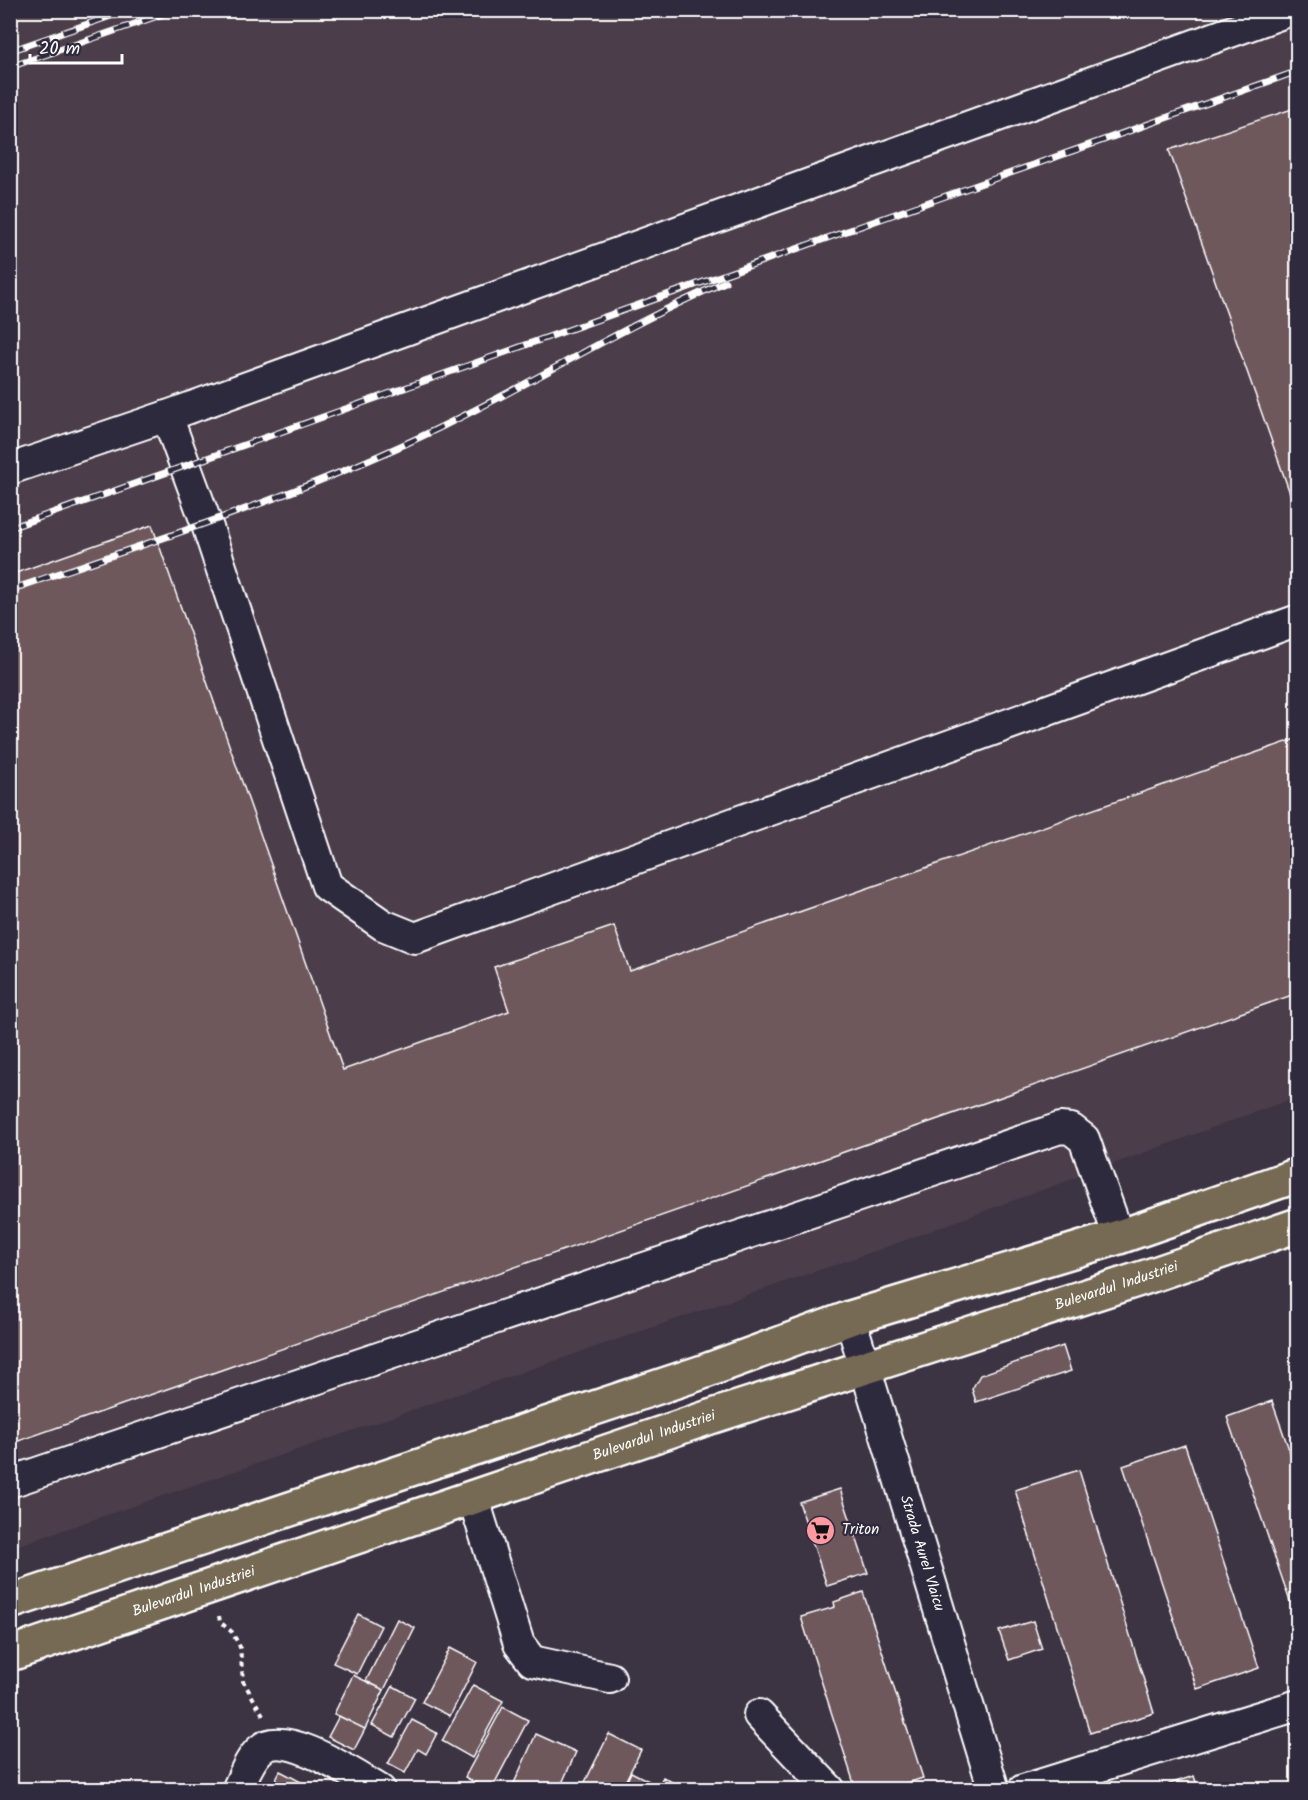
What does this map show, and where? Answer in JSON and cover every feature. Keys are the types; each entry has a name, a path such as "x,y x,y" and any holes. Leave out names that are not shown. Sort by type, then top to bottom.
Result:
{"main road":[{"path":"10,1602 700,1373 850,1318 1119,1238 1298,1174"},
{"name":"Bulevardul Industriei","path":"10,1654 473,1497 1298,1225"}],"street":[{"path":"10,469 167,416 1291,10"},
{"path":"167,416 206,522 327,886 383,925 415,938 1298,620"},
{"path":"10,1482 1060,1128 1071,1129 1084,1140 1119,1238"},
{"name":"Strada Aurel Vlaicu","path":"850,1318 994,1790"},
{"path":"473,1497 519,1644 532,1661 610,1678"},
{"path":"1023,1790 1298,1705"},
{"path":"759,1715 830,1790"},
{"path":"237,1790 257,1753 262,1748 281,1743 303,1748 380,1790"}],"path":[{"path":"213,1585 220,1622 232,1632 240,1647 243,1681 264,1716 271,1745"}],"shaded area":[{"path":"10,11 1297,11 1297,1097 878,1250 11,1548"}],"building":[{"path":"1298,107 1298,516 1169,150"},
{"path":"152,525 343,1070 509,1011 494,967 614,926 630,971 1298,738 1298,993 10,1444 10,575"},
{"path":"1063,1346 1071,1371 976,1402 972,1389 980,1375"},
{"path":"1272,1401 1298,1475 1298,1625 1227,1417"},
{"path":"1185,1445 1259,1668 1197,1689 1123,1466"},
{"path":"1079,1470 1154,1713 1090,1733 1015,1490"},
{"path":"840,1489 868,1573 827,1586 799,1502"},
{"path":"863,1592 923,1778 894,1787 894,1790 856,1790 801,1617 835,1607 834,1602"},
{"path":"358,1614 381,1626 357,1674 333,1663"},
{"path":"397,1619 415,1628 384,1690 366,1681"},
{"path":"1033,1621 1042,1649 1009,1660 999,1631"},
{"path":"450,1648 477,1662 450,1716 422,1702"},
{"path":"353,1675 384,1690 365,1729 334,1714"},
{"path":"473,1685 503,1701 472,1758 442,1741"},
{"path":"393,1686 415,1698 394,1737 372,1725"},
{"path":"503,1707 528,1720 491,1790 488,1790 465,1777"},
{"path":"339,1716 365,1729 354,1750 328,1737"},
{"path":"412,1720 437,1733 426,1754 418,1749 405,1773 388,1764"},
{"path":"536,1734 576,1752 559,1790 511,1790"},
{"path":"609,1734 641,1750 621,1790 581,1790"},
{"path":"280,1771 307,1785 305,1790 270,1790"},
{"path":"631,1772 651,1782 647,1790 623,1790"},
{"path":"1194,1776 1198,1788 1207,1785 1209,1790 1170,1790 1169,1784"},
{"path":"663,1777 686,1790 656,1790"}],"railway":[{"path":"10,51 128,10"},
{"path":"10,67 175,10"},
{"path":"10,528 1298,71"},
{"path":"10,590 230,515 391,451 653,316 725,282"}],"place":[{"name":"Triton","path":"821,1530"}]}
